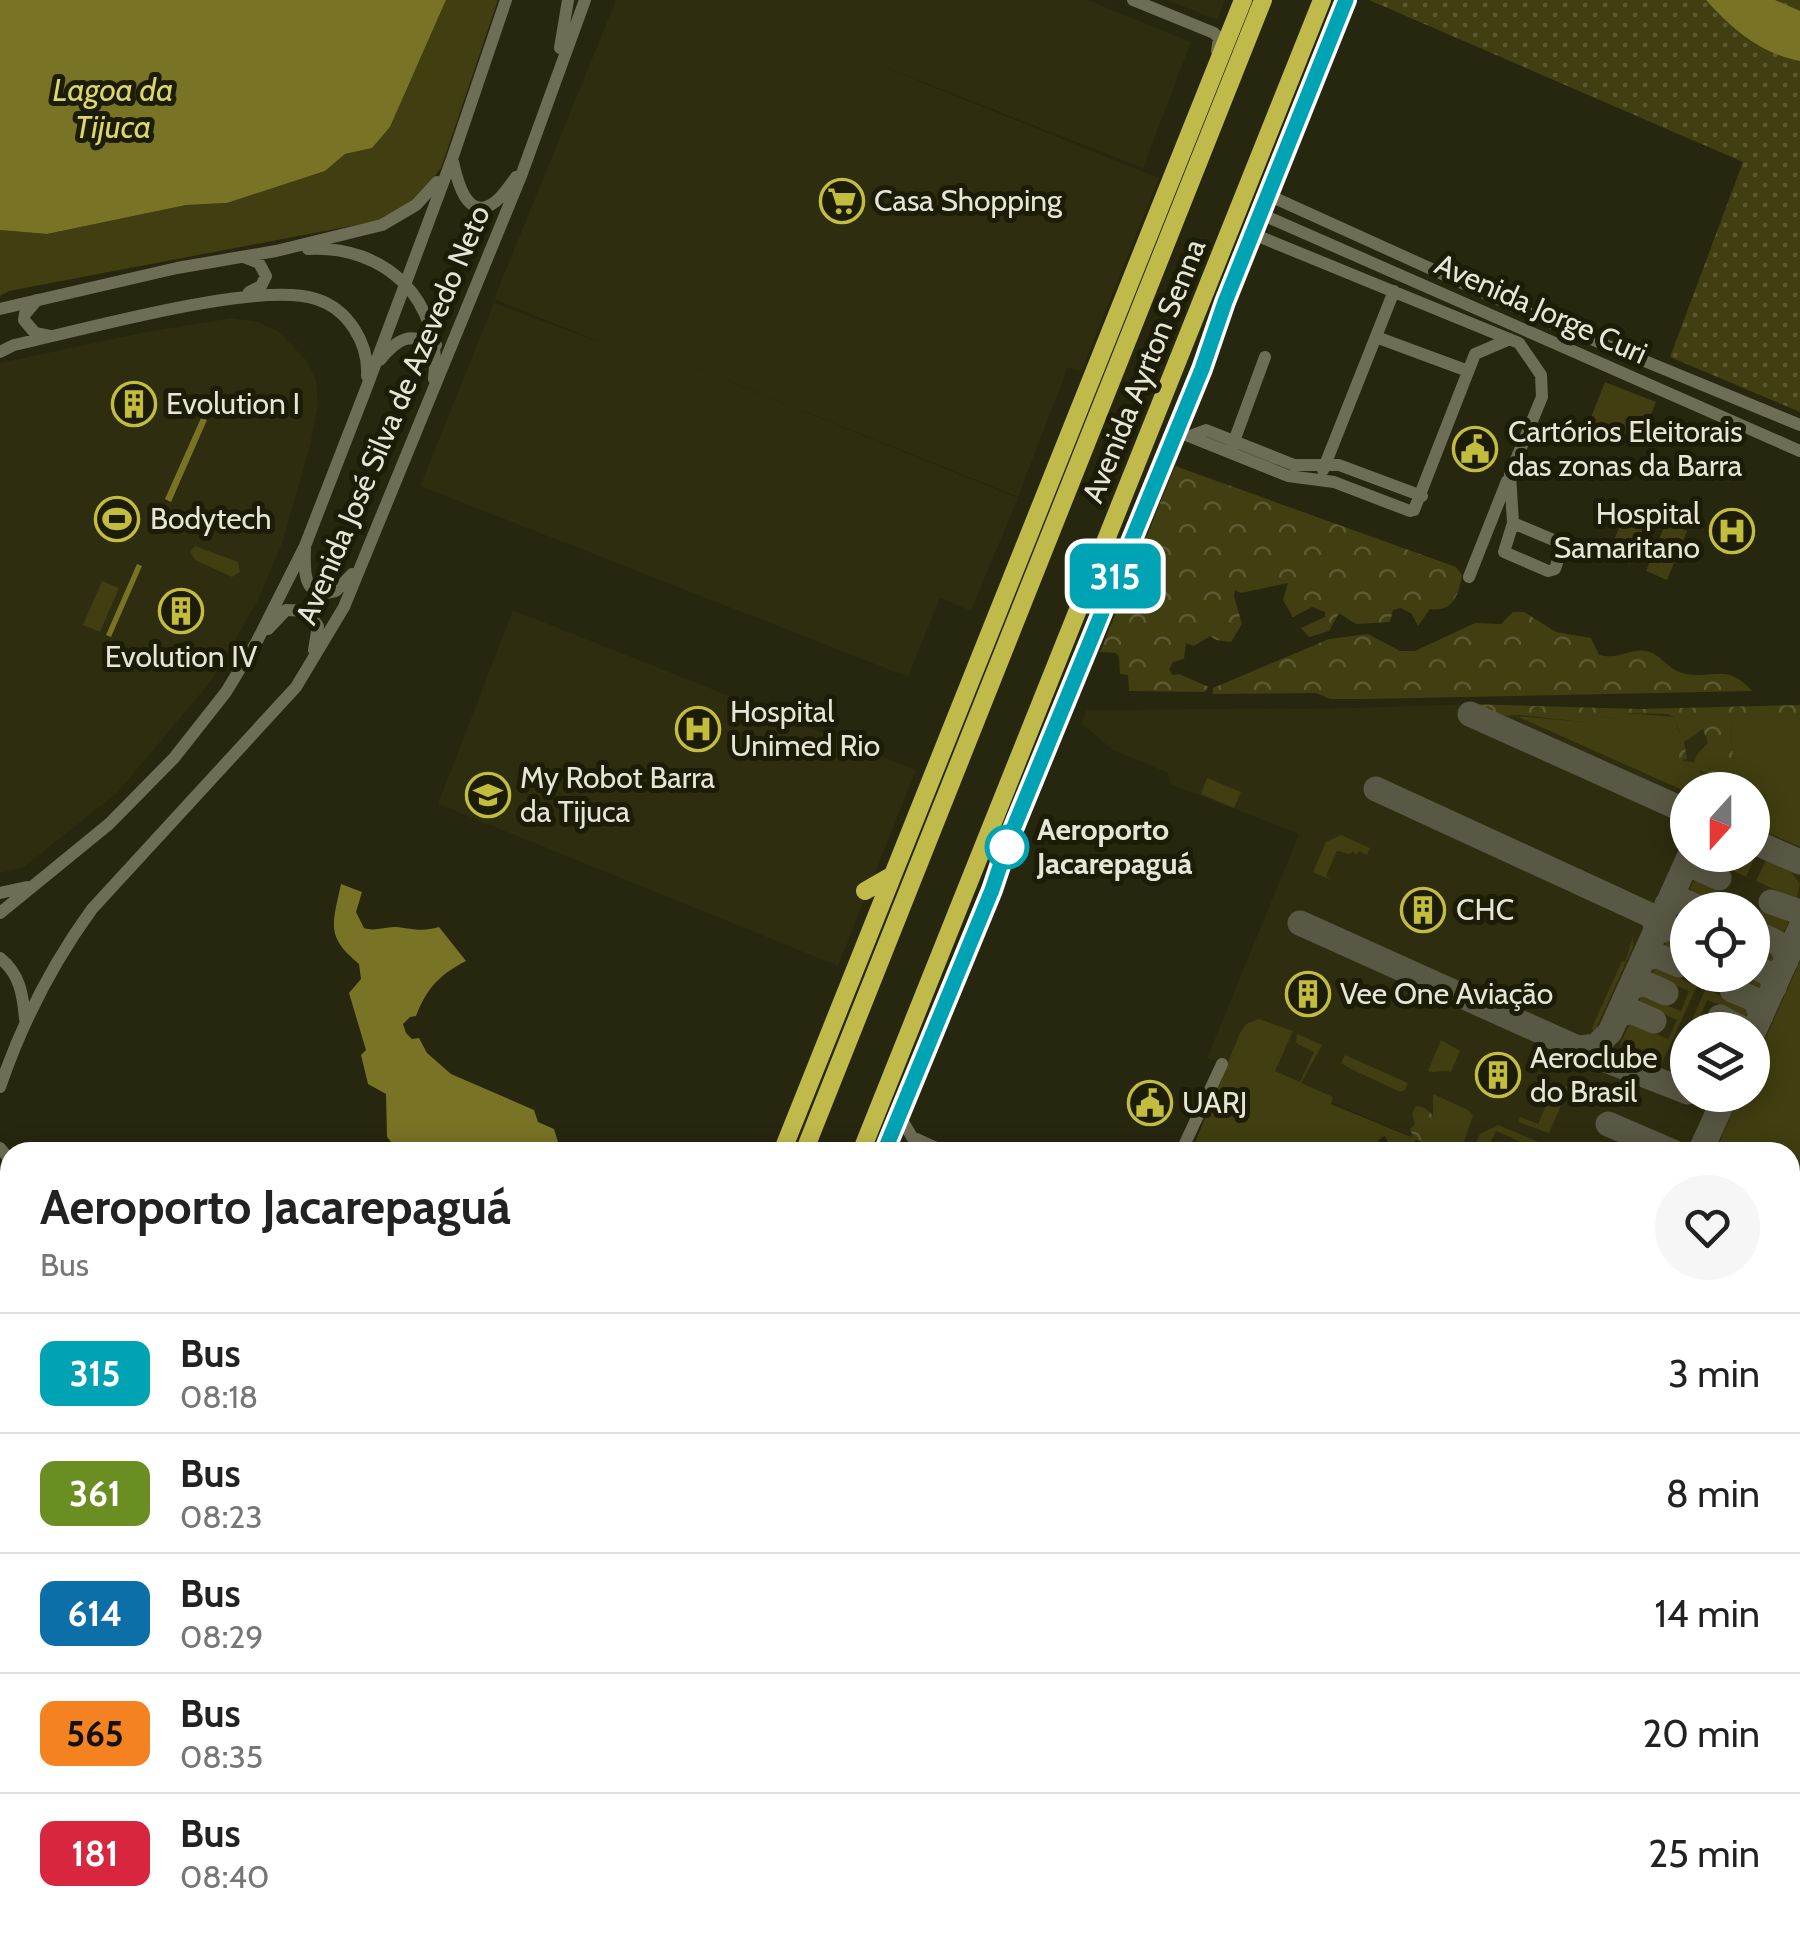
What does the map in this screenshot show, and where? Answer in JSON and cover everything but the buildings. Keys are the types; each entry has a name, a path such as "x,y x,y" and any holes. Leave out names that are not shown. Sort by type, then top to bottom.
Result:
{"highway":[{"name":"Avenida Ayrton Senna","path":"786,1142 1243,0"},
{"name":"Avenida Ayrton Senna","path":"808,1142 1264,0"},
{"name":"Avenida Ayrton Senna","path":"865,1142 1322,0"},
{"name":"Avenida Ayrton Senna","path":"890,1142 1009,839 1183,434 1225,302 1346,0"},
{"path":"1154,421 1184,381 1225,302"},
{"path":"1078,471 1102,355"},
{"path":"936,966 951,951 1009,839"},
{"path":"878,970 898,858"},
{"path":"865,892 891,876"},
{"path":"843,945 852,972"}],"street":[{"name":"Avenida José Silva de Azevedo Neto","path":"0,913 109,824 174,758 226,692 257,641 305,546 375,366 506,0"},
{"name":"Avenida José Silva de Azevedo Neto","path":"555,80 568,0"},
{"name":"Avenida José Silva de Azevedo Neto","path":"0,1087 26,1022 65,946 92,909 278,708 344,607 522,169 584,0"},
{"path":"1133,0 1217,35 1212,76"},
{"path":"452,159 460,191 468,202 479,206 497,200 522,169"},
{"path":"0,308 382,225 400,217 429,193 452,159"},
{"name":"Avenida Jorge Curi","path":"1268,195 1533,314 1800,425"},
{"name":"Avenida Jorge Curi","path":"1261,214 1421,284 1518,337 1800,451"},
{"path":"1253,234 1518,337 1544,384 1542,397 1469,576"},
{"path":"276,251 336,249 362,254 386,266 420,306 436,345 433,392"},
{"path":"233,300 261,286 266,276 259,262 242,257"},
{"path":"1414,299 1428,268"},
{"path":"1319,481 1394,291"},
{"path":"0,352 14,345 233,300 262,295 312,298 335,307 362,343 368,366 366,389"},
{"path":"37,300 25,314 28,328 58,337"},
{"path":"1232,446 1288,476 1346,486 1410,512 1418,506 1468,371 1480,350 1518,337 1533,314"},
{"path":"375,366 400,339 410,336 436,345"},
{"path":"1376,337 1468,371"},
{"path":"1232,446 1266,358"},
{"path":"1183,434 1294,465 1339,465 1422,496"},
{"path":"1510,474 1512,523 1504,552 1554,569 1564,544 1512,523"},
{"path":"305,546 305,577 318,592 336,591 361,564"},
{"path":"257,641 286,610 307,611 318,626 311,662"},
{"path":"0,893 39,883"},
{"path":"0,958 18,980 26,1022"},
{"path":"1185,1142 1217,1062"},
{"path":"900,1115 912,1142"}],"shaded area":[{"path":"616,0 1088,0 1191,42 1143,168 864,59 1159,178 1081,372 1068,367 1018,497 664,355 1018,498 971,611 940,598 908,677 420,486 494,303 605,344 494,299"},
{"path":"1167,0 1225,0 1217,20"},
{"path":"233,318 258,322 278,331 306,360 316,380 318,406 309,450 282,544 257,602 211,681 118,792 24,867 0,873 0,363"},
{"path":"513,610 916,770 838,966 438,804"},
{"path":"1467,704 1639,709 1730,707 1800,803 1800,1142 1424,1142 1231,1059 1228,1066 1207,1058 1299,834 1170,784 1168,773 1113,750 1081,723 1087,710"}],"green space":[{"path":"446,0 498,0 441,168 393,218 9,291 0,296 0,230 47,234 186,205 227,203 325,171 345,154 372,148 390,127"},
{"path":"1369,0 1800,0 1800,412 1670,357 1743,162"},
{"path":"1605,382 1656,402 1640,442 1589,422"},
{"path":"1175,466 1456,567 1462,575 1456,596 1444,608 1430,609 1418,626 1412,614 1401,608 1393,610 1390,622 1356,624 1339,613 1329,631 1309,637 1301,628 1325,617 1325,612 1312,607 1293,617 1283,600 1288,583 1241,593 1235,590 1242,624 1231,642 1210,636 1194,646 1186,643 1184,659 1173,662 1169,670 1173,675 1209,687 1204,692 1129,691 1128,675 1120,674 1119,657 1116,653 1100,652"},
{"path":"1627,508 1648,516 1630,564 1608,555"},
{"path":"1666,522 1687,531 1667,580 1646,571"},
{"path":"195,546 238,562 240,572 232,577 195,560 190,551"},
{"path":"102,581 119,588 100,632 83,625"},
{"path":"1513,612 1524,612 1556,632 1591,638 1599,655 1645,651 1680,672 1728,675 1752,691 1365,699 1330,699 1316,693 1213,694 1213,688 1329,639 1368,634 1400,651 1415,651 1475,623 1501,624"},
{"path":"1467,704 1639,709 1800,705 1800,719 1732,720 1732,744 1739,772 1703,772 1694,762 1708,743 1703,729 1684,742 1687,759 1678,760 1664,753 1666,737 1680,733 1674,717 1668,714 1626,713 1617,719 1593,715 1584,722 1473,710"},
{"path":"1626,713 1674,717 1683,761 1694,762 1700,772 1670,772 1670,784 1516,716 1584,722 1593,715 1617,719"},
{"path":"1732,719 1800,719 1800,847 1770,834 1770,772 1738,772 1731,742"},
{"path":"1207,778 1241,792 1234,808 1201,794"},
{"path":"1341,835 1370,848 1367,855 1337,851 1326,876 1331,880 1313,872 1326,842"},
{"path":"1770,862 1791,872 1800,884 1795,907 1776,898 1778,891 1756,881 1754,885 1760,872 1770,872"},
{"path":"1697,874 1715,882 1713,889 1720,892 1689,892"},
{"path":"1771,908 1791,917 1780,940 1770,935"},
{"path":"1670,933 1670,957 1661,953"},
{"path":"1633,937 1633,947 1594,1033 1592,1028"},
{"path":"1770,945 1777,948 1770,964"},
{"path":"1658,961 1670,966 1667,989 1649,981"},
{"path":"1800,961 1800,1142 1719,1142 1733,1112 1770,1112 1770,1029"},
{"path":"1645,989 1663,997 1661,1003 1681,1011 1689,992 1694,992 1685,1012 1670,1012 1670,1017 1658,1011 1655,1016 1636,1008"},
{"path":"1704,992 1730,1000 1733,995 1752,1003 1748,1012 1725,1012 1727,1008 1707,1000 1702,1012 1695,1012"},
{"path":"1633,1016 1651,1024 1649,1031 1668,1039 1670,1035 1662,1063 1620,1045"},
{"path":"1259,1019 1293,1031 1275,1071 1300,1082 1314,1052 1296,1043 1297,1034 1322,1045 1301,1083 1333,1097 1331,1104 1416,1139 1415,1142 1388,1142 1385,1136 1379,1142 1195,1142 1246,1024"},
{"path":"1441,1040 1460,1051 1451,1072 1428,1071"},
{"path":"1345,1055 1408,1083 1405,1090 1400,1092 1349,1068 1341,1063"},
{"path":"1556,1082 1569,1087 1549,1133 1518,1122 1520,1117 1538,1124"},
{"path":"1433,1094 1468,1110 1473,1116 1464,1142 1422,1142 1433,1115"},
{"path":"1416,1106 1431,1114 1437,1130 1430,1142 1405,1142 1413,1136 1412,1114"},
{"path":"1498,1125 1539,1142 1521,1142 1496,1131 1491,1142 1476,1142 1480,1134"}],"water":[{"name":"Lagoa da Tijuca","path":"0,0 446,0 390,127 372,148 345,154 325,171 227,203 186,205 47,234 0,230"},
{"path":"1706,0 1775,0 1800,11 1800,61 1773,53 1748,39"},
{"path":"201,418 207,420 171,502 165,499"},
{"path":"137,564 142,566 111,637 106,635"},
{"path":"341,884 362,892 356,912 364,928 439,927 466,961 435,983 416,1016 403,1024 406,1033 412,1039 419,1038 427,1053 451,1074 534,1110 538,1122 554,1129 558,1142 391,1142 387,1137 386,1094 368,1084 361,1055 366,1050 349,993 361,979 359,964 336,937 335,910"}],"taxiway":[{"path":"1470,714 1670,804"},
{"path":"1376,789 1650,915 1656,923 1655,933 1669,928"},
{"path":"1770,849 1800,862"},
{"path":"1580,1048 1596,1046 1610,1032 1682,872"},
{"path":"1706,872 1719,878"},
{"path":"1771,902 1800,912"},
{"path":"1300,923 1593,1055 1670,1085"},
{"path":"1762,1012 1800,929"},
{"path":"1770,939 1781,946 1786,961"},
{"path":"1643,960 1656,955 1670,961"},
{"path":"1770,974 1774,988"},
{"path":"1630,988 1644,983 1666,993"},
{"path":"1737,992 1756,1000 1760,1012"},
{"path":"1618,1015 1631,1011 1654,1021"},
{"path":"1705,1142 1718,1112"},
{"path":"1608,1124 1650,1142"}],"bus line":[{"name":"315","path":"888,1142 1202,369 1346,0"}],"place":[{"name":"Casa Shopping","path":"842,201"},
{"name":"Evolution I","path":"134,404"},
{"name":"Cartórios Eleitorais das zonas da Barra","path":"1475,449"},
{"name":"Bodytech","path":"117,519"},
{"name":"Hospital Samaritano","path":"1732,531"},
{"name":"Evolution IV","path":"181,611"},
{"name":"Hospital Unimed Rio","path":"698,729"},
{"name":"My Robot Barra da Tijuca","path":"488,795"},
{"name":"Aeroporto Jacarepaguá","path":"1007,847"},
{"name":"CHC","path":"1423,910"},
{"name":"Vee One Aviação","path":"1308,994"},
{"name":"Aeroclube do Brasil","path":"1498,1075"},
{"name":"UARJ","path":"1150,1103"}]}
